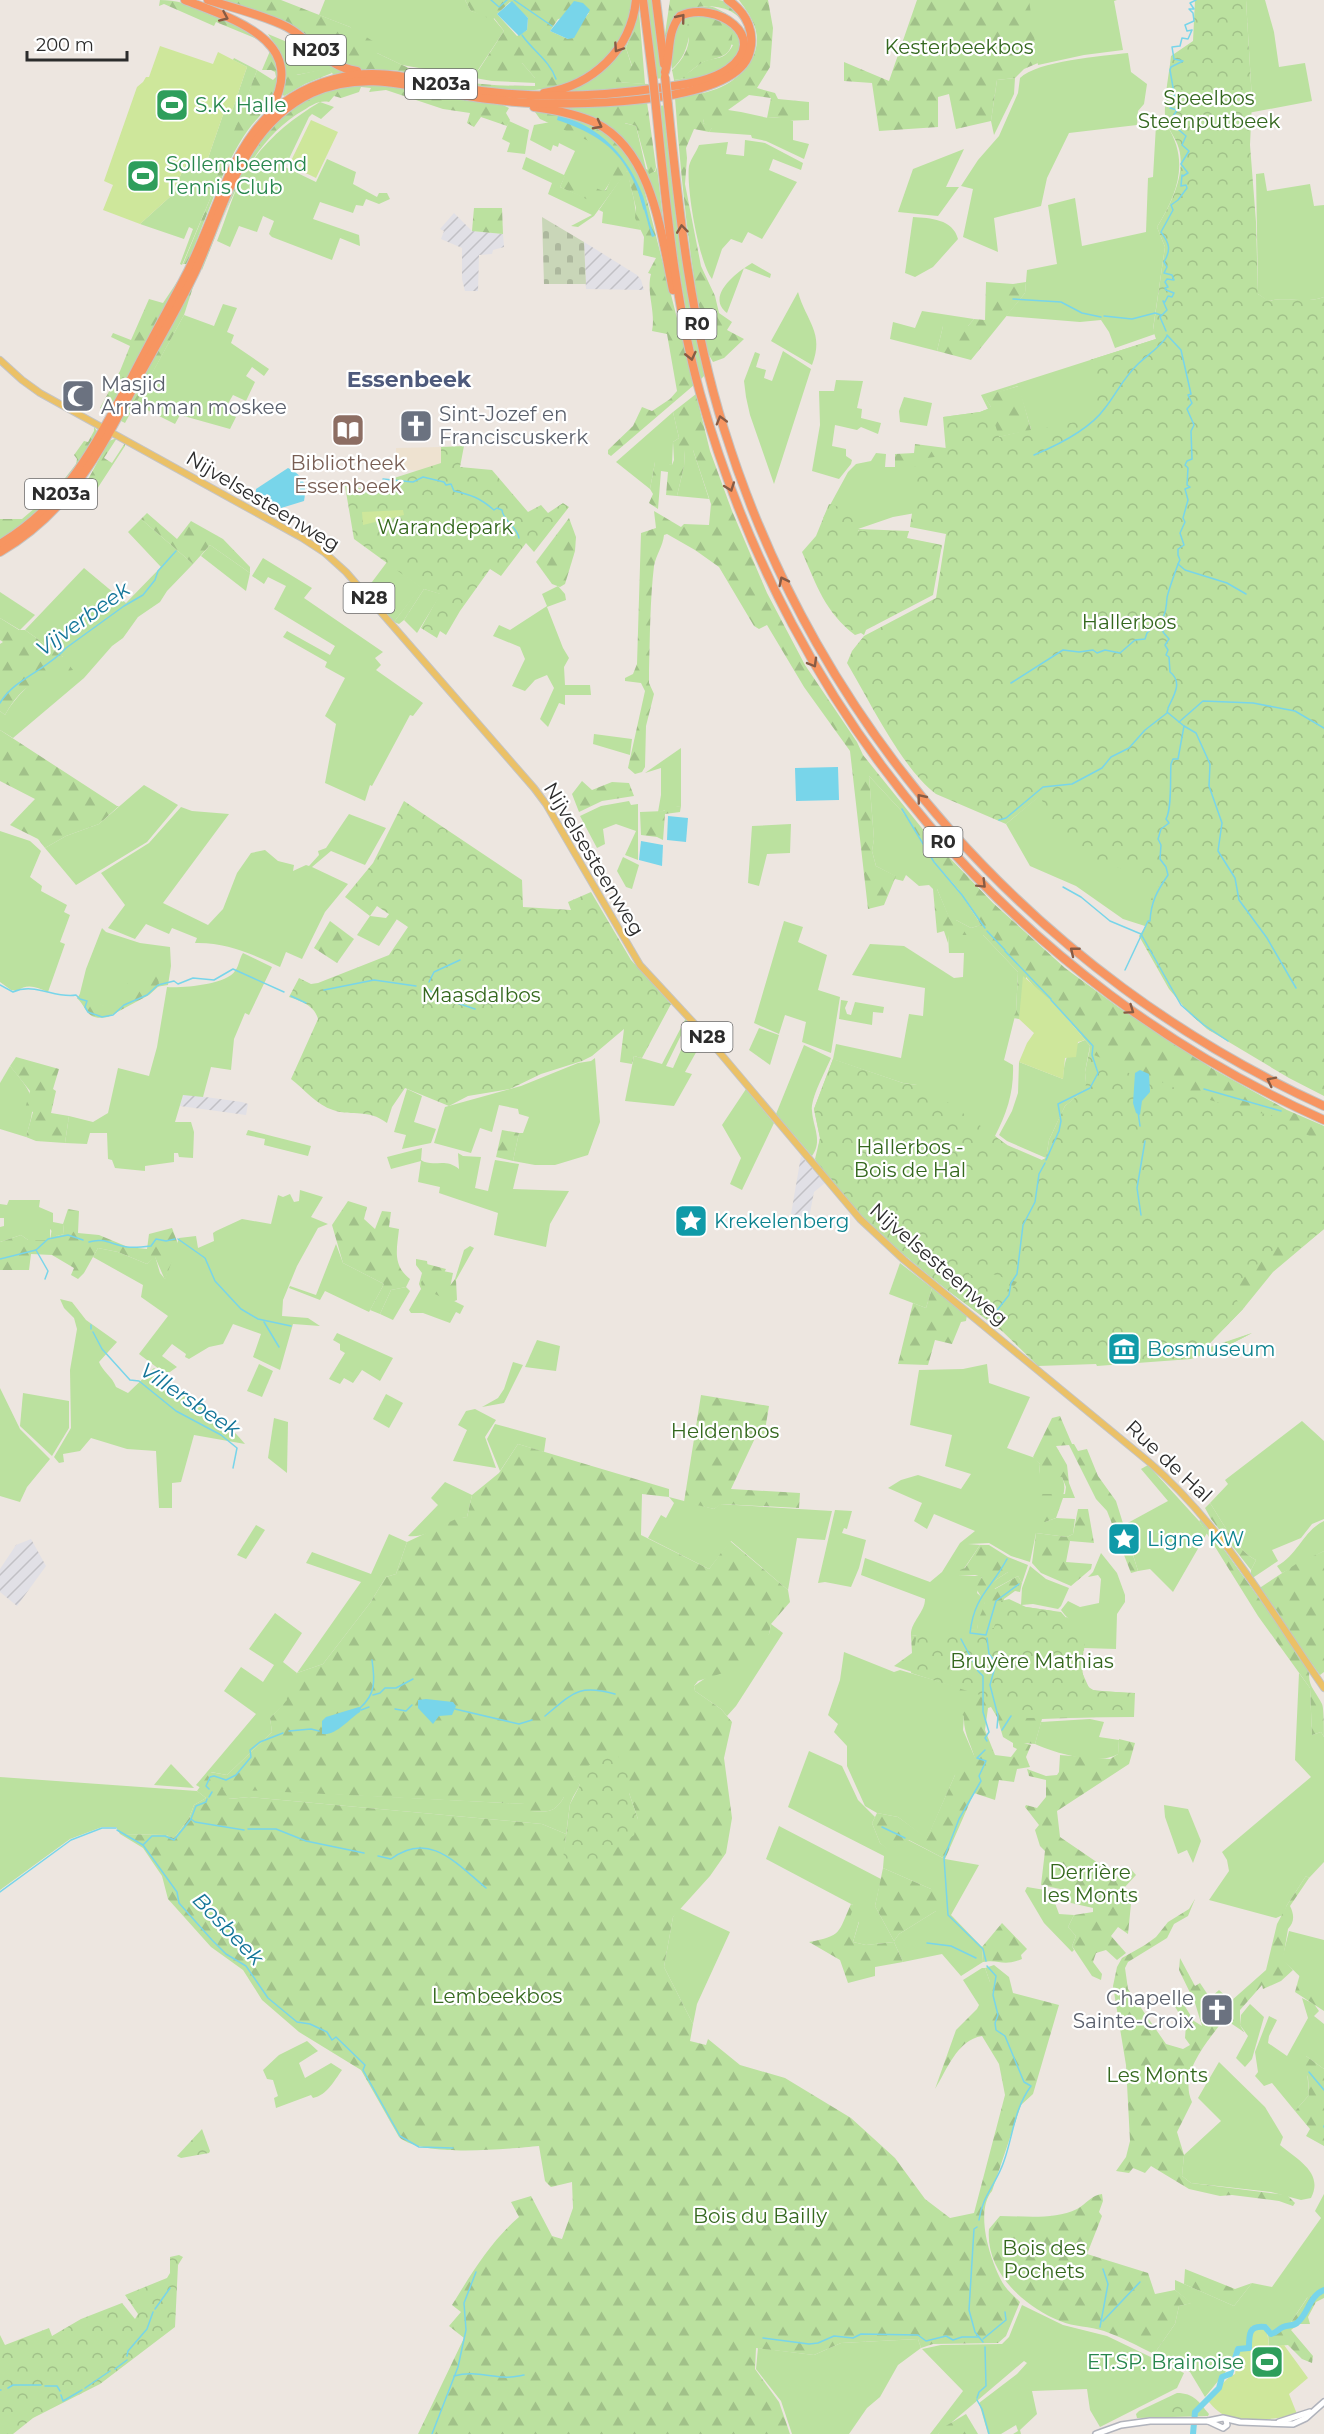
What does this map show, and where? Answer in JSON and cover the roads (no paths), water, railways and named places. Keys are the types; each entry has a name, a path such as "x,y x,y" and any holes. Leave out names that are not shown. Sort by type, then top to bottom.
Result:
{"highway":[{"name":"N203","path":"185,0 250,29 263,36 272,46 281,67 282,84 278,97 267,116"},
{"name":"N203","path":"208,0 285,26 302,36 334,65 367,73"},
{"name":"N203a","path":"0,544 26,526 63,492 107,430 195,272 243,159 261,132 280,113 319,91 361,80 392,81 472,97 517,98 570,87 592,75 609,60 622,43 632,21 636,0"},
{"name":"R0","path":"643,0 679,298 690,353 711,431 751,540 788,619 820,677 896,787 939,839 982,885 1036,935 1094,983 1148,1022 1204,1058 1262,1090 1324,1120"},
{"name":"R0","path":"656,0 691,296 705,359 723,428 747,496 779,573 815,642 855,707 906,779 949,831 991,876 1052,933 1129,993 1183,1030 1268,1079 1324,1106"},
{"path":"517,98 632,92 677,86 720,74 735,63 744,43 739,21 725,3"},
{"path":"665,75 670,39 676,22 687,10 700,4"},
{"name":"N203a","path":"0,552 31,531 62,503 85,474 189,269 237,156 250,135 267,116 287,100 310,87 337,78 367,73 396,75 517,98"},
{"path":"517,98 596,123 615,136 629,150 642,170 648,187 673,291 679,298"}],"main road":[{"name":"Nijvelsesteenweg","path":"0,360 40,393 308,542 326,553 346,572 546,804 640,965 707,1037 867,1226 904,1260 1033,1366"},
{"name":"Rue de Hal","path":"1033,1366 1153,1465 1191,1501 1214,1530 1324,1688"},
{"path":"1096,2434 1139,2422 1208,2421 1293,2424 1310,2415 1324,2402"},
{"path":"1269,2424 1316,2409"}],"water":[{"path":"512,1 528,18 527,30 519,36 497,14"},
{"path":"574,1 583,3 590,10 574,38 568,39 550,31"},
{"path":"558,116 587,127 611,145 621,156 643,196 655,236 652,237 639,195 623,163 598,139 557,120"},
{"path":"288,468 298,474 303,481 304,501 278,509 256,496 256,489"},
{"path":"838,767 839,800 796,801 795,768"},
{"path":"668,816 688,818 686,842 667,840"},
{"path":"641,841 663,845 662,866 639,860"},
{"path":"1140,1070 1149,1074 1150,1092 1142,1101 1140,1115 1136,1113 1133,1103 1135,1073"},
{"path":"418,1700 453,1702 456,1706 452,1715 439,1716 433,1724 418,1708"},
{"path":"359,1707 360,1712 342,1726 327,1734 322,1734 322,1721 326,1717"}],"waterway":[{"path":"491,0 499,7 507,0"},
{"path":"514,0 552,26"},
{"path":"1166,331 1160,317 1167,310 1163,301 1165,302 1168,296 1172,297 1174,293 1166,290 1165,288 1168,287 1165,282 1167,279 1174,280 1172,275 1164,273 1167,267 1164,262 1168,254 1168,247 1161,232 1173,210 1171,205 1187,188 1186,185 1181,186 1182,175 1188,173 1181,164 1189,151 1182,145 1186,136 1179,130 1172,118 1177,110 1170,108 1175,99 1170,70 1171,67 1183,61 1174,59 1172,47 1180,46 1182,38 1188,39 1192,30 1187,31 1185,25 1194,21 1193,13 1189,9 1194,9 1190,3 1196,0"},
{"path":"522,35 550,67 556,79"},
{"path":"638,188 644,209"},
{"path":"1013,299 1061,302 1082,313 1101,317"},
{"path":"1104,316 1132,319 1155,313 1161,315"},
{"path":"1167,335 1181,350 1191,394 1188,395 1192,403 1187,409 1194,425 1191,431 1192,459 1185,465 1188,468 1187,485 1190,487 1185,489 1188,500 1183,518 1185,522 1180,533 1184,545 1178,549 1180,560 1169,591 1163,618 1166,624 1163,632 1169,639 1165,645 1168,650 1166,655 1169,657 1170,672 1177,684 1168,708"},
{"path":"1034,455 1063,441 1099,416 1133,369 1167,336"},
{"path":"383,479 413,482 423,477 444,482 446,485 451,484 454,491 476,497 494,510 497,508 502,510 519,538"},
{"name":"Vijverbeek","path":"0,703 6,694 22,680 50,662 124,606 143,595 155,580 158,571 176,551"},
{"path":"1178,564 1185,570 1227,583 1246,594"},
{"path":"1011,683 1063,650 1079,652 1093,650 1097,653 1105,650 1120,653 1135,640 1145,639 1147,633 1163,617"},
{"path":"1179,722 1203,701 1253,703 1295,711 1324,728"},
{"path":"1125,970 1150,921 1155,897 1168,875 1160,859 1161,845 1158,839 1161,829 1169,823 1166,819 1170,801 1171,764 1173,759 1178,759 1184,726 1167,712 1168,709"},
{"path":"999,820 1006,818 1043,787 1072,784 1102,768 1111,757 1129,748 1145,730 1167,713"},
{"path":"1184,726 1196,733 1210,764 1209,786 1222,823 1218,851 1235,878 1239,900 1267,938 1296,988"},
{"path":"902,809 934,862 962,895 985,928"},
{"path":"1063,887 1081,897 1110,921 1141,934 1181,1005 1204,1025 1228,1041"},
{"path":"987,931 1005,950"},
{"path":"1005,951 1051,999"},
{"path":"429,982 434,972 460,960"},
{"path":"0,985 13,992 29,989 60,995 76,995 87,1001 85,1007 88,1012 102,1017 113,1015 124,1005 147,995 158,985 174,981 178,984 193,978 214,980 233,969 284,992"},
{"path":"324,990 374,980 416,986"},
{"path":"428,989 434,994"},
{"path":"291,996 306,1003"},
{"path":"448,1000 475,1009"},
{"path":"1046,1160 1059,1131 1061,1121 1058,1104 1090,1088 1098,1073 1092,1055 1093,1046 1051,1000"},
{"path":"1204,1089 1281,1111"},
{"path":"1138,1112 1140,1126"},
{"path":"1141,1215 1137,1188 1145,1141"},
{"path":"991,1318 1009,1295 1011,1283 1017,1274 1023,1225 1035,1202 1039,1174 1045,1163"},
{"path":"0,1259 36,1250 48,1239 68,1235 83,1240"},
{"path":"89,1242 104,1241 136,1247 151,1246 156,1239 166,1241 175,1239"},
{"path":"178,1239 205,1258 215,1281 241,1309 258,1319 291,1326"},
{"name":"Villersbeek","path":"36,1250 48,1271 45,1279"},
{"path":"264,1322 279,1347"},
{"name":"Villersbeek","path":"93,1332 102,1349 130,1380 139,1381 176,1411 221,1435 237,1448 233,1468"},
{"path":"1007,1559 979,1601 970,1633 986,1635 996,1601 1019,1584"},
{"path":"987,1638 989,1654 996,1663 990,1685 998,1716 997,1728"},
{"path":"961,1639 983,1676 983,1712 989,1732 985,1738 987,1741"},
{"path":"360,1708 372,1692 374,1674 372,1660"},
{"path":"373,1695 385,1688 396,1688 413,1679"},
{"path":"545,1716 577,1693 592,1690 615,1694"},
{"path":"395,1709 406,1711 412,1705"},
{"path":"361,1710 369,1707"},
{"path":"455,1709 519,1724 532,1720"},
{"path":"1002,1730 1011,1716"},
{"path":"289,1731 311,1729 319,1731"},
{"path":"209,1789 206,1786 210,1777 226,1780 236,1775 251,1757 250,1750 260,1742 283,1733"},
{"path":"985,1750 977,1758 986,1761 979,1776 981,1781 959,1819 944,1858 948,1915 983,1949 986,1961"},
{"path":"209,1797 212,1792"},
{"path":"191,1819 196,1806 206,1802 207,1799"},
{"path":"117,1830 143,1845 152,1836 165,1836 174,1840 191,1819 195,1822 244,1830"},
{"path":"882,1827 905,1838"},
{"path":"0,1892 71,1840 102,1828 116,1828"},
{"path":"248,1829 276,1829 306,1841 364,1853"},
{"name":"Bosbeek","path":"143,1845 177,1892 179,1903 226,1954 246,1966 268,1998 297,2022 310,2024 327,2032 332,2040 336,2037 365,2065 363,2070 400,2136 419,2147 453,2148"},
{"path":"378,1856 391,1859 405,1851 418,1848 430,1849 453,1861 486,1888"},
{"path":"927,1943 951,1946 976,1958"},
{"path":"979,2220 983,2204 1004,2161 1021,2104 1031,2086 1024,2082 1005,2036 996,2030 995,2023 998,2015 993,1995 996,1976 987,1966"},
{"path":"1309,2072 1324,2090"},
{"path":"977,2227 974,2229 969,2310 975,2332 983,2342"},
{"path":"1100,2327 1108,2284 1103,2269"},
{"path":"432,2434 458,2367 466,2330 464,2303 476,2272"},
{"path":"1103,2321 1140,2282"},
{"path":"155,2309 170,2288"},
{"path":"1193,2434 1195,2412 1219,2388 1222,2377 1230,2374 1238,2349 1249,2348 1253,2329 1265,2327 1271,2334 1283,2327 1295,2324 1301,2319 1315,2296 1324,2290"},
{"path":"127,2356 128,2351 147,2329 153,2312"},
{"path":"983,2339 1006,2320 1005,2312"},
{"path":"763,2338 809,2344 834,2336 853,2338 861,2334 918,2335 926,2341 946,2336 953,2340 962,2337 978,2337"},
{"path":"977,2398 979,2392 986,2386 985,2347"},
{"path":"115,2369 127,2360"},
{"path":"85,2388 110,2371"},
{"path":"454,2376 524,2375"},
{"path":"8,2388 13,2385 41,2385"},
{"path":"45,2386 57,2386 60,2391"},
{"path":"61,2395 63,2401 82,2390"},
{"path":"977,2400 989,2434"}],"place":[{"name":"S.K. Halle","path":"172,105"},
{"name":"Sollembeemd Tennis Club","path":"143,176"},
{"name":"Masjid Arrahman moskee","path":"78,396"},
{"name":"Sint-Jozef en Franciscuskerk","path":"416,426"},
{"name":"Bibliotheek Essenbeek","path":"348,430"},
{"name":"Krekelenberg","path":"691,1221"},
{"name":"Bosmuseum","path":"1124,1349"},
{"name":"Ligne KW","path":"1124,1539"},
{"name":"Chapelle Sainte-Croix","path":"1217,2010"},
{"name":"ET.SP. Brainoise","path":"1267,2362"}],"district":[{"name":"Essenbeek","path":"409,379"}],"park label":[{"name":"Kesterbeekbos","path":"959,47"},
{"name":"Speelbos Steenputbeek","path":"1209,110"},
{"name":"Warandepark","path":"445,527"},
{"name":"Hallerbos","path":"1129,622"},
{"name":"Maasdalbos","path":"481,995"},
{"name":"Hallerbos - Bois de Hal","path":"910,1158"},
{"name":"Heldenbos","path":"725,1431"},
{"name":"Bruyère Mathias","path":"1032,1661"},
{"name":"Derrière les Monts","path":"1090,1884"},
{"name":"Lembeekbos","path":"497,1996"},
{"name":"Les Monts","path":"1157,2075"},
{"name":"Bois du Bailly","path":"760,2216"},
{"name":"Bois des Pochets","path":"1044,2260"}]}
